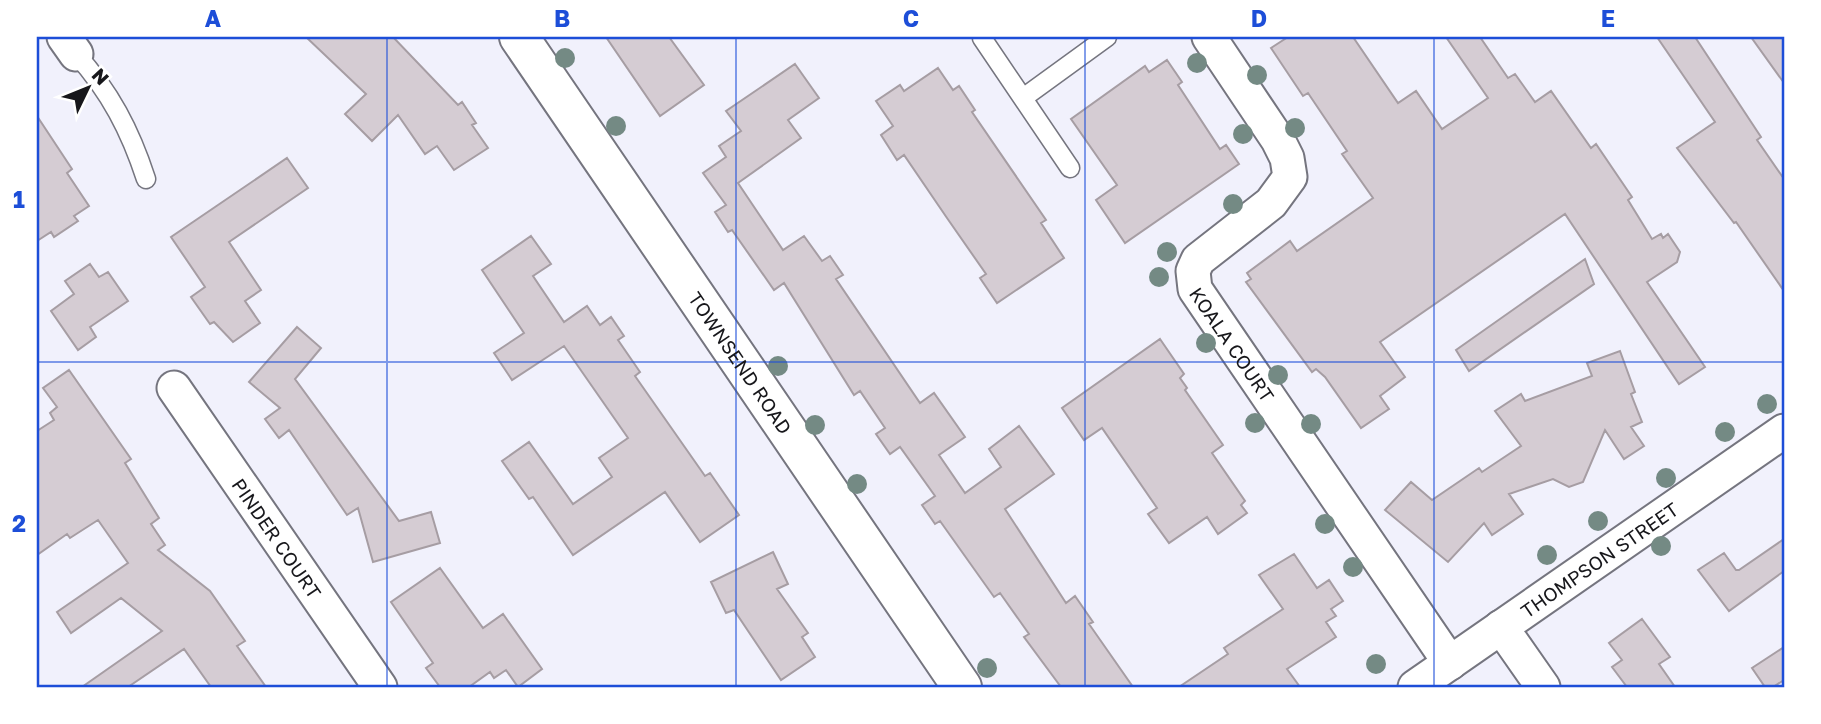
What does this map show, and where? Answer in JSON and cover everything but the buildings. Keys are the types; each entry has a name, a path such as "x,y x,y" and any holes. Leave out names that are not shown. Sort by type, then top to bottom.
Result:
{"main road":[{"name":"TOWNSEND ROAD","path":"519,37 962,687"}],"street":[{"name":"KOALA COURT","path":"1209,37 1278,140 1287,158 1290,177 1271,202 1198,260 1193,271 1195,289 1450,663"},
{"name":"PINDER COURT","path":"174,388 380,687"},
{"name":"THOMPSON STREET","path":"1415,687 1784,431"},
{"path":"1501,627 1543,687"}],"lane":[{"path":"1023,98 1107,37"},
{"path":"982,38 1070,168"},
{"path":"70,45 100,81 125,121 146,178"}]}
